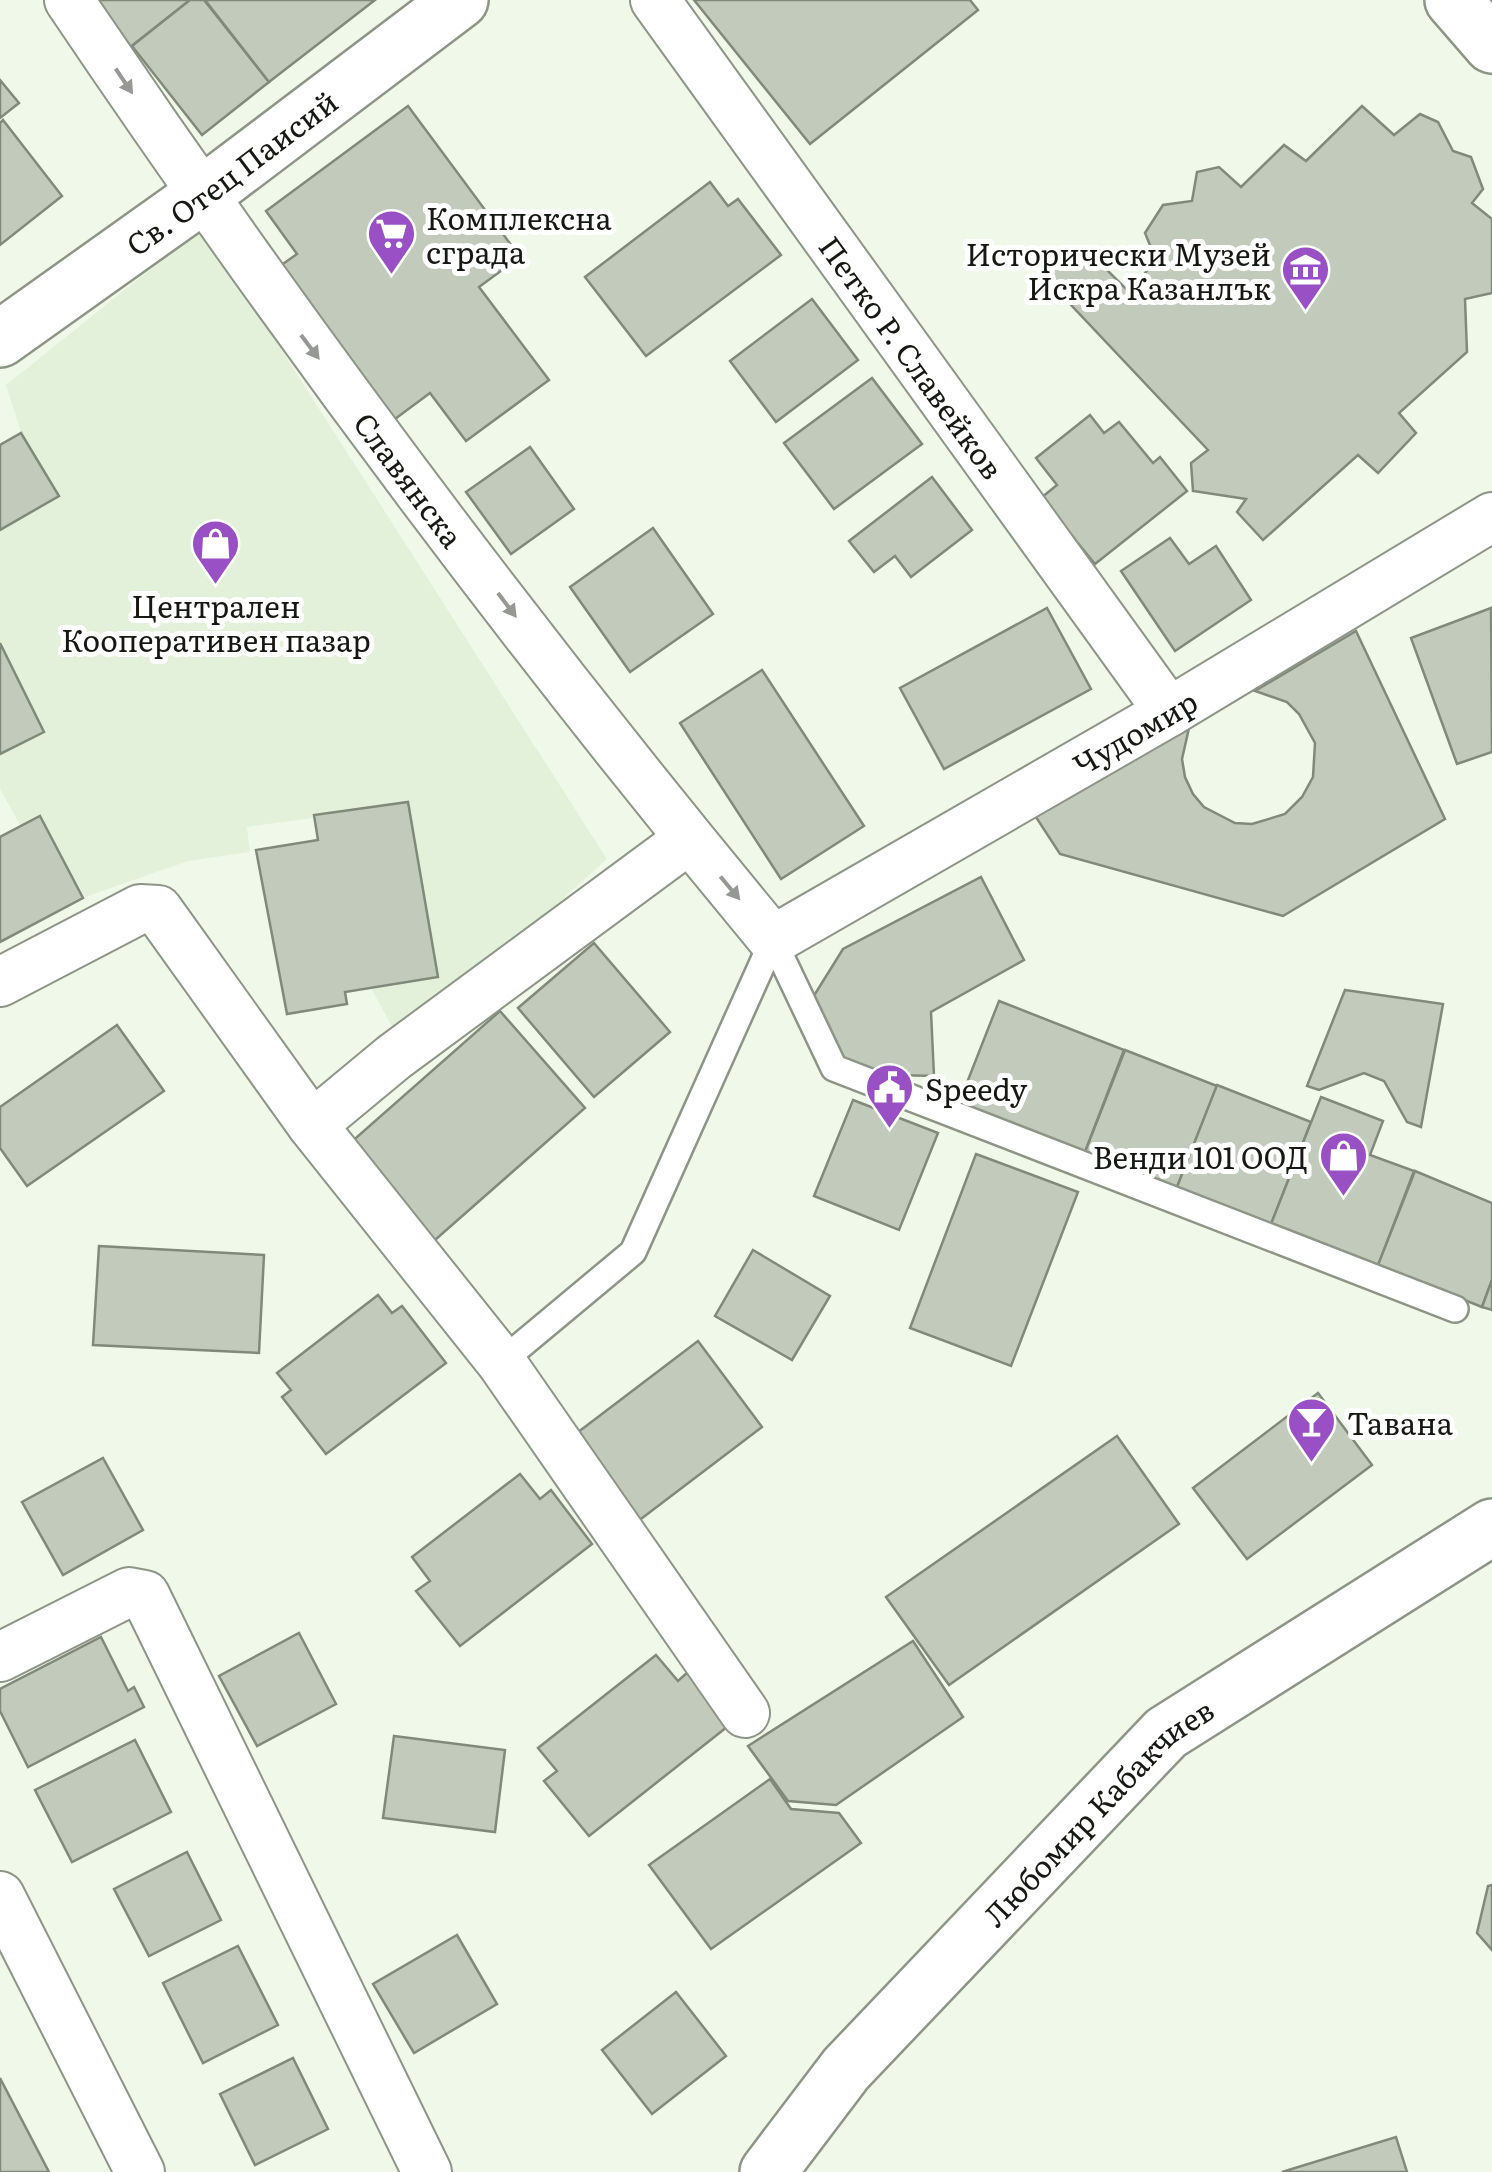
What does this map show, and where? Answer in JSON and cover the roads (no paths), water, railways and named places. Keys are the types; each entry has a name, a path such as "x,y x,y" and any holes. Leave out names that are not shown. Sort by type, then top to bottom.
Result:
{"street":[{"name":"Славянска","path":"69,0 307,344 689,839 773,940"},
{"name":"Св. Отец Паисий","path":"0,338 201,196 460,0"},
{"name":"Петко Р. Славейков","path":"655,0 1169,712"},
{"path":"1453,0 1492,45"},
{"name":"Чудомир","path":"773,940 1169,712 1492,517"},
{"path":"312,1125 394,1057 689,839"},
{"path":"0,982 140,908 158,910 312,1125 501,1362 745,1713"},
{"name":"Любомир Кабакчиев","path":"768,2172 846,2069 1166,1733 1492,1527"},
{"path":"0,1656 129,1592 145,1595 426,2172"},
{"path":"0,1896 140,2172"}],"lane":[{"path":"773,940 834,1068 1455,1308"},
{"path":"501,1362 633,1252 773,940"}],"place":[{"name":"Комплексна сграда","path":"391,276"},
{"name":"Исторически Музей Искра Казанлък","path":"1306,312"},
{"name":"Централен Кооперативен пазар","path":"216,586"},
{"name":"Speedy","path":"890,1130"},
{"name":"Венди 101 ООД","path":"1343,1198"},
{"name":"Тавана","path":"1312,1464"}]}
